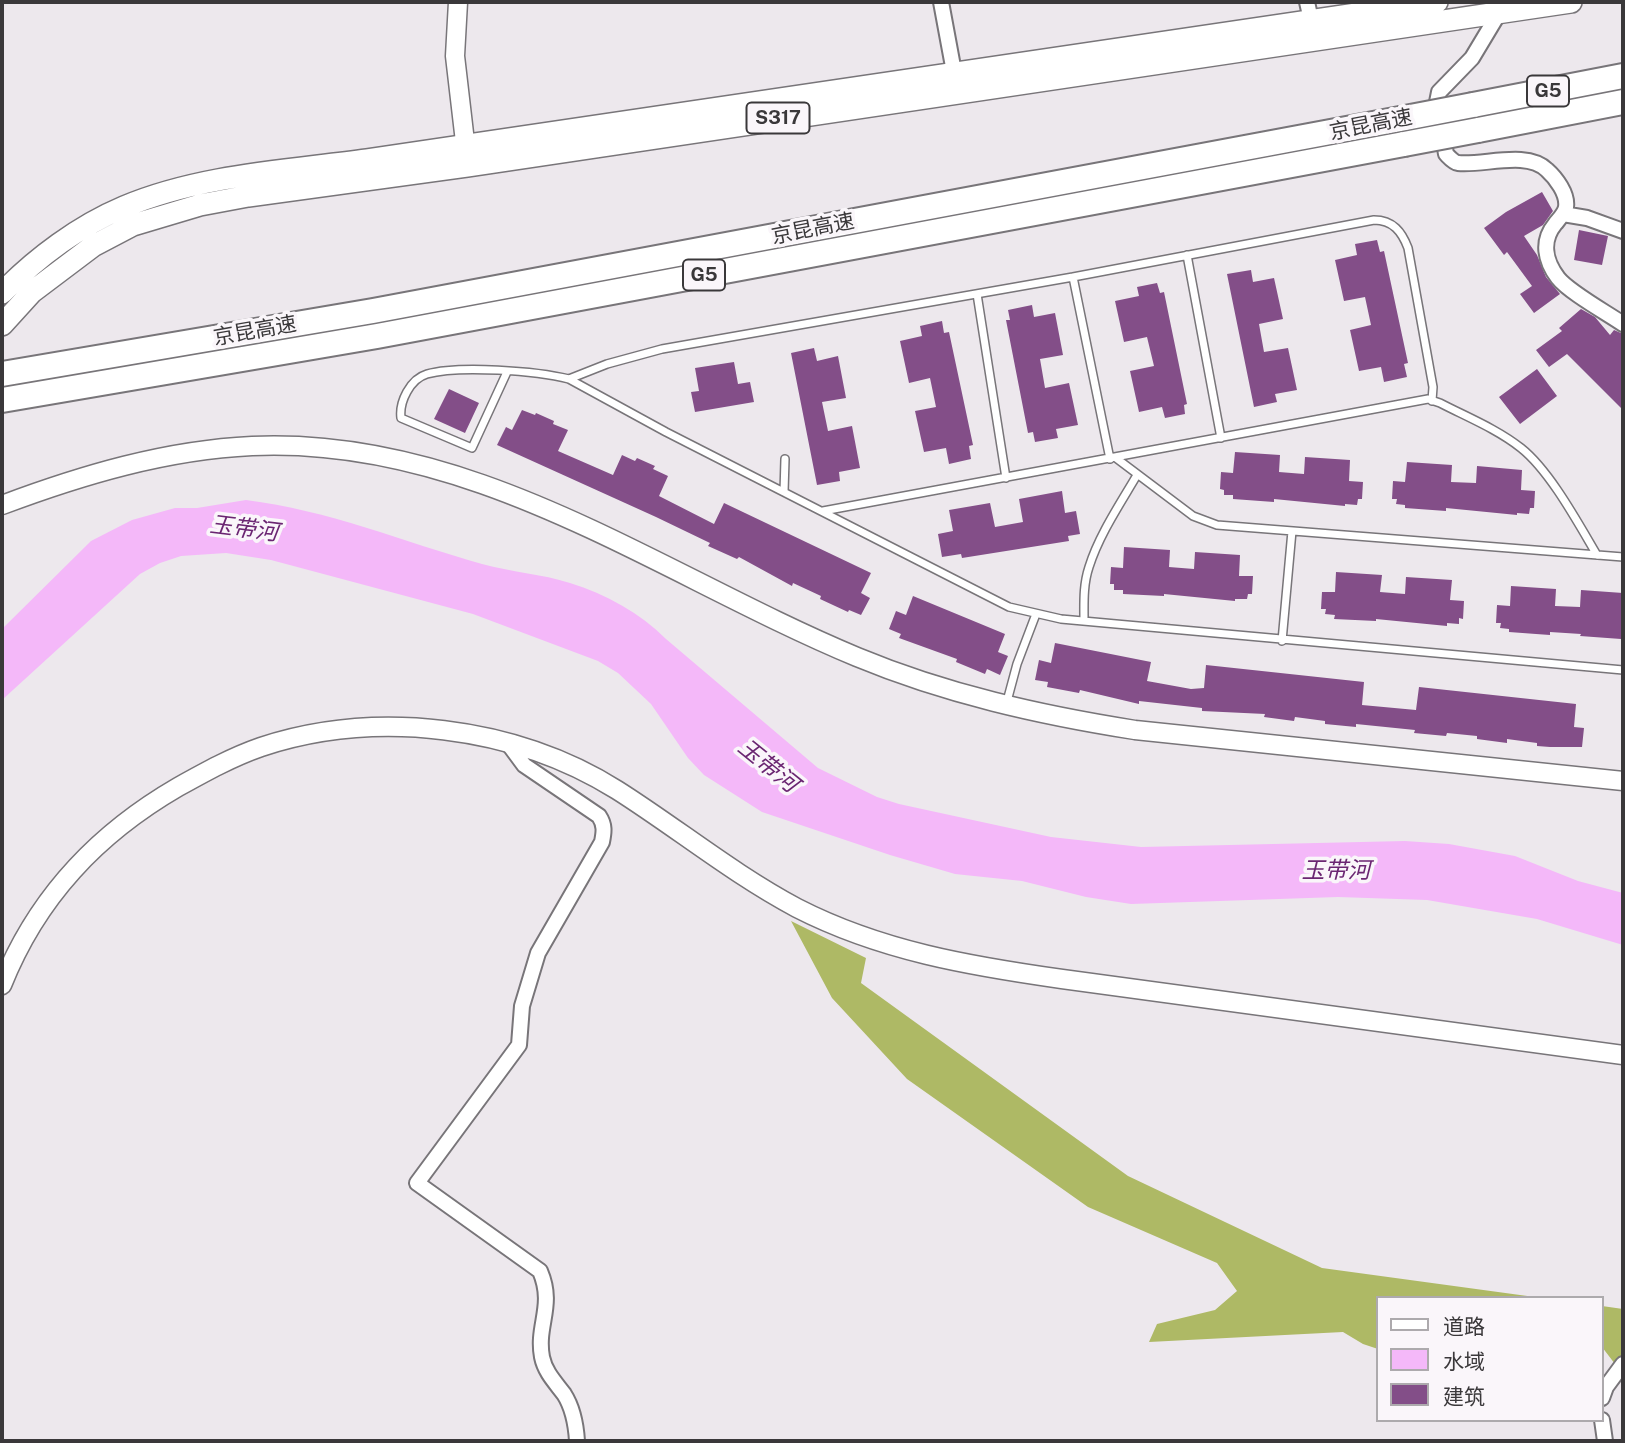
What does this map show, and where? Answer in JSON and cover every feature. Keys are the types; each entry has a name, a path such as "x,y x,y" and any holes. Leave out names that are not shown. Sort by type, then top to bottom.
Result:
{"highway":[{"name":"京昆高速","path":"2,374 387,309 1623,76"},
{"name":"京昆高速","path":"2,400 391,334 1623,102"}],"main road":[{"name":"S317","path":"6,310 93,247 133,225 166,214 248,196 1309,11 1437,2"},
{"name":"S317","path":"466,156 771,119 1571,2"}],"street":[{"path":"457,2 455,55 466,156"},
{"path":"941,2 954,72"},
{"path":"1499,13 1472,58 1440,92 1437,102 1446,153 1458,163 1518,160 1543,166 1560,186 1566,204 1563,214 1548,232 1545,241 1547,257 1553,270 1563,282 1623,324"},
{"path":"1563,214 1587,218 1623,231"},
{"path":"2,505 58,485 171,456 254,446 292,446 358,452 488,484 560,514 857,657 933,685 1006,705 1072,720 1135,730 1623,781"},
{"path":"2,985 30,929 52,894 74,867 107,836 167,794 231,759 302,737 361,729 417,729 508,742 568,766 616,790 740,874 797,908 869,939 905,951 981,967 1062,979 1623,1055"},
{"path":"508,742 524,765 599,816 604,825 602,842 538,953 522,1006 519,1045 417,1183 540,1271 548,1300 542,1331 542,1356 547,1371 567,1400 573,1414 577,1441"},
{"path":"1604,1392 1623,1364"},
{"path":"1602,1422 1605,1441"}],"lane":[{"path":"569,379 607,364 662,349 1383,220 1400,231 1408,248 1433,387 1432,401"},
{"path":"1187,256 1221,438"},
{"path":"1073,277 1113,458 1194,516 1208,522 1292,531 1623,557"},
{"path":"977,294 1006,478"},
{"path":"507,372 472,448 401,418 402,402 407,392 413,383 425,374 453,371 538,372 569,379 1009,607 1084,621 1623,670"},
{"path":"823,511 1427,399 1512,441 1524,450 1573,514 1597,555"},
{"path":"784,492 785,459"},
{"path":"1084,621 1083,593 1089,566 1113,515 1137,475"},
{"path":"1282,641 1292,531"},
{"path":"1006,705 1017,664 1036,614"}],"green space":[{"path":"791,921 866,958 861,983 1128,1176 1322,1268 1527,1296 1376,1296 1376,1348 1343,1332 1149,1342 1157,1324 1215,1310 1237,1291 1217,1263 1088,1207 907,1079 832,998"},
{"path":"1604,1306 1623,1309 1623,1356 1615,1364 1604,1350"}],"water":[{"name":"玉带河","path":"246,500 306,511 482,564 549,577 597,593 634,613 656,630 818,768 877,797 1051,837 1141,847 1405,841 1449,844 1515,856 1578,881 1623,893 1623,945 1537,919 1427,900 1338,897 1131,904 1086,897 1022,881 955,874 762,812 704,775 688,758 651,704 618,673 598,661 473,614 271,560 226,553 181,556 140,574 2,700 2,629 91,541 132,520 175,508 197,508"}],"building":[{"path":"1542,192 1553,211 1543,225 1524,236 1537,255 1546,277 1560,294 1534,313 1520,294 1532,286 1507,252 1504,255 1484,228"},
{"path":"1579,230 1608,236 1602,265 1574,260"},
{"path":"1377,240 1380,252 1384,251 1408,363 1404,364 1407,377 1384,382 1381,367 1359,371 1350,330 1371,325 1365,297 1344,301 1335,260 1357,255 1355,244"},
{"path":"1251,270 1253,282 1274,278 1283,319 1259,324 1264,352 1288,348 1297,390 1275,394 1277,402 1254,407 1227,274"},
{"path":"1157,283 1160,293 1164,292 1187,404 1184,405 1185,414 1165,418 1162,407 1139,412 1130,371 1154,366 1147,337 1124,342 1115,301 1139,296 1137,287"},
{"path":"1032,305 1034,317 1055,313 1063,355 1040,359 1045,388 1069,383 1078,425 1056,429 1058,438 1035,442 1033,432 1028,433 1006,320 1010,320 1008,310"},
{"path":"1581,309 1595,317 1610,335 1614,330 1623,334 1623,410 1567,354 1549,367 1536,350 1562,331 1559,328"},
{"path":"942,321 944,333 949,332 973,445 969,446 971,459 949,464 946,448 924,452 915,411 936,407 930,378 909,383 900,341 922,336 920,326"},
{"path":"814,348 817,361 838,356 846,398 822,402 828,431 852,426 860,468 839,472 840,481 817,485 791,353"},
{"path":"734,362 738,384 750,382 754,402 695,412 691,392 699,391 695,368"},
{"path":"1537,369 1557,396 1520,424 1499,397"},
{"path":"449,389 479,403 465,433 434,419"},
{"path":"522,410 535,415 536,413 568,430 558,451 613,475 622,455 655,466 653,469 668,476 659,496 714,524 724,503 871,573 861,593 870,598 861,615 820,599 821,596 793,583 792,586 739,557 737,559 708,546 710,543 656,517 497,445 506,427 512,430"},
{"path":"1235,452 1280,455 1279,472 1304,474 1305,457 1350,460 1349,481 1363,482 1362,499 1358,499 1357,505 1345,506 1274,499 1274,502 1233,499 1233,495 1224,495 1224,490 1220,489 1221,472 1233,473"},
{"path":"1407,462 1452,465 1451,482 1476,483 1477,466 1522,470 1521,490 1535,491 1534,508 1530,508 1529,514 1517,515 1446,508 1446,511 1405,508 1405,505 1396,504 1397,499 1392,499 1393,481 1405,482"},
{"path":"1062,491 1065,513 1076,511 1080,534 1068,536 1069,541 962,558 961,554 942,557 938,534 953,531 949,510 990,503 995,527 1023,522 1019,499"},
{"path":"1124,547 1170,550 1169,567 1194,569 1195,552 1240,555 1239,576 1253,576 1252,594 1248,594 1247,599 1235,601 1164,594 1123,594 1123,590 1114,590 1114,584 1110,584 1111,567 1123,568"},
{"path":"1336,572 1382,575 1380,592 1405,594 1406,577 1452,580 1450,600 1464,601 1463,619 1459,618 1459,624 1447,623 1447,626 1376,619 1334,619 1335,615 1325,614 1326,609 1321,609 1322,592 1335,592"},
{"path":"1511,586 1556,589 1555,606 1580,607 1581,590 1623,593 1623,637 1621,639 1550,632 1550,635 1536,634 1509,632 1509,629 1500,628 1501,623 1496,623 1497,605 1510,606"},
{"path":"913,596 1005,634 998,652 1008,656 1000,675 987,669 985,674 956,662 957,659 899,638 901,634 889,629 896,611 906,615"},
{"path":"1055,643 1151,662 1147,681 1191,689 1204,688 1206,665 1364,682 1362,705 1416,710 1419,687 1576,704 1574,727 1584,728 1582,747 1537,746 1537,743 1507,739 1507,743 1477,739 1477,736 1414,733 1415,730 1356,724 1356,727 1325,724 1325,721 1295,717 1294,721 1264,717 1265,714 1202,711 1202,708 1139,701 1139,704 1080,690 1079,693 1047,687 1048,682 1035,680 1039,660 1051,663"}]}
